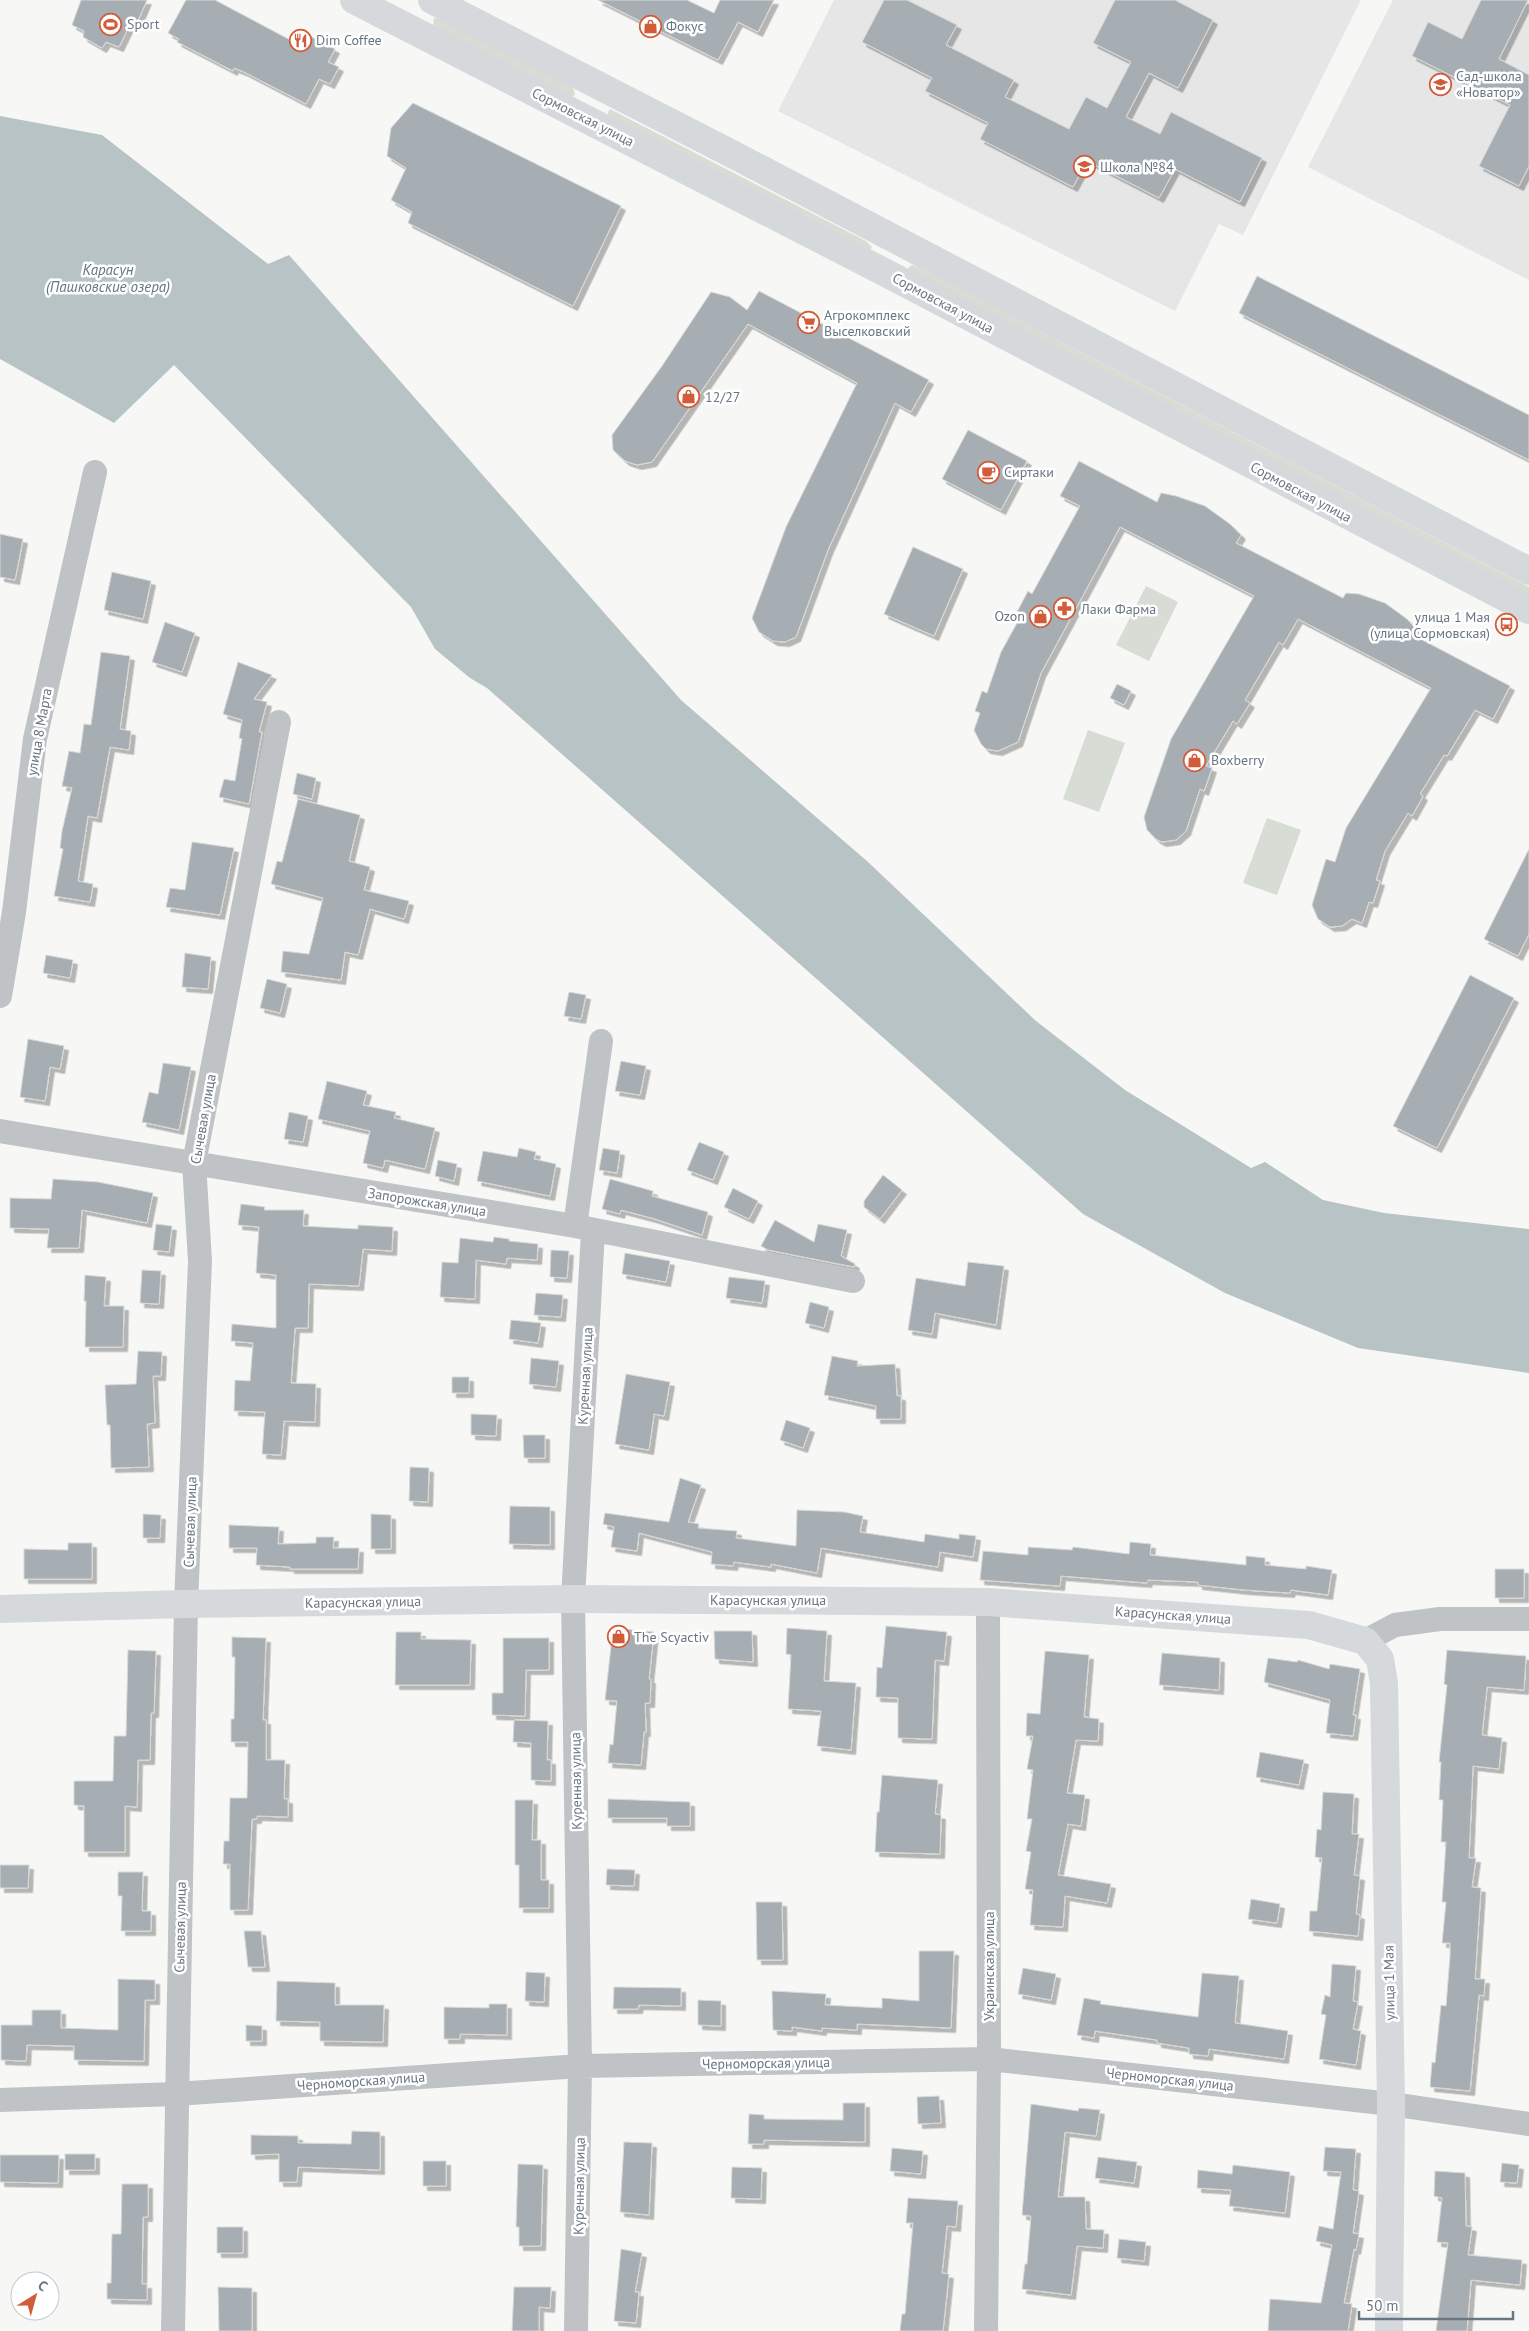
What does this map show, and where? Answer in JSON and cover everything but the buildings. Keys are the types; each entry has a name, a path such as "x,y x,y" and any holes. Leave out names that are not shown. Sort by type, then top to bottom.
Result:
{"main road":[{"name":"Сормовская улица","path":"354,0 886,272 1529,610"},
{"path":"432,0 901,242 1529,571"},
{"path":"886,272 901,242"},
{"name":"Карасунская улица","path":"0,1609 186,1604 573,1599 988,1602 1309,1625 1365,1641"},
{"name":"улица 1 Мая","path":"1365,1641 1380,1659 1384,1683 1391,2104 1389,2331"}],"street":[{"name":"улица 8 Марта","path":"0,996 14,912 35,739 95,472"},
{"name":"Сычевая улица","path":"173,2331 186,1604 200,1261 194,1163 279,722"},
{"name":"Куренная улица","path":"576,2331 580,2066 573,1599 584,1229 601,1041"},
{"name":"Запорожская улица","path":"0,1131 584,1229 853,1281"},
{"name":"Украинская улица","path":"986,2331 989,2060 988,1602"},
{"path":"1365,1641 1395,1624 1440,1618 1529,1619"},
{"name":"Черноморская улица","path":"0,2100 176,2094 580,2066 989,2060 1391,2104 1529,2124"}],"shaded area":[{"name":"Школа №84","path":"834,0 1361,0 1243,235 1219,224 1175,311 778,111"},
{"name":"Сад-школа «Новатор»","path":"1393,0 1529,0 1529,280 1308,167"},
{"path":"434,18 441,19 570,86 574,90 575,95 570,98 433,27"},
{"path":"610,109 866,241 872,247 869,252 609,118 608,112"},
{"path":"912,265 1529,587 1529,599 908,272 908,268"},
{"path":"1146,586 1178,602 1149,661 1116,645"},
{"path":"1088,730 1125,743 1099,812 1063,799"},
{"path":"1267,818 1301,830 1277,895 1243,883"}],"water":[{"name":"Карасун (Пашковские озера)","path":"0,116 102,135 268,264 289,255 681,700 868,862 1036,1021 1125,1090 1251,1168 1265,1162 1323,1200 1384,1213 1529,1229 1529,1373 1358,1348 1225,1293 1083,1214 487,688 470,678 435,649 411,607 174,365 114,423 0,359"}],"place":[{"name":"Sport","path":"111,24"},
{"name":"Фокус","path":"650,26"},
{"name":"Dim Coffee","path":"300,40"},
{"name":"Сад-школа «Новатор»","path":"1440,84"},
{"name":"Школа №84","path":"1084,167"},
{"name":"Агрокомплекс Выселковский","path":"808,323"},
{"name":"12/27","path":"689,397"},
{"name":"Сиртаки","path":"988,472"},
{"name":"Лаки Фарма","path":"1065,609"},
{"name":"Ozon","path":"1041,616"},
{"name":"улица 1 Мая (улица Сормовская)","path":"1506,625"},
{"name":"Boxberry","path":"1195,760"},
{"name":"The Scyactiv","path":"618,1637"}]}
